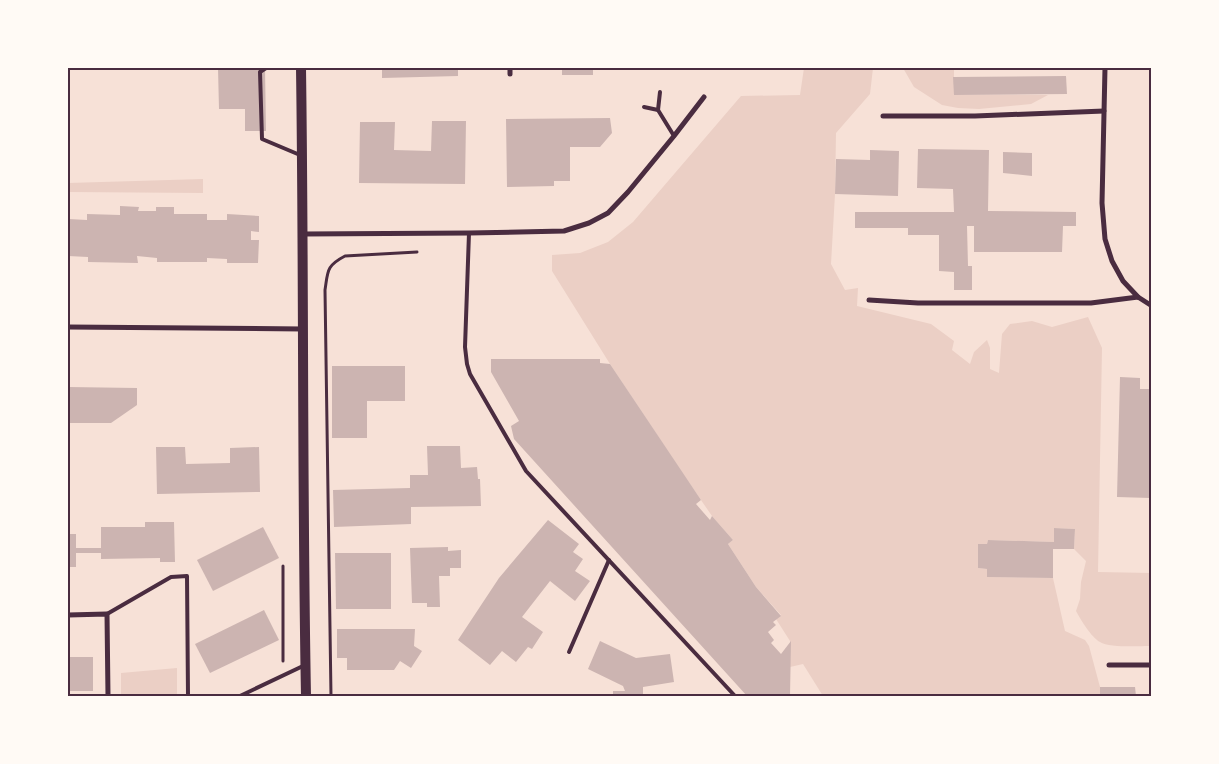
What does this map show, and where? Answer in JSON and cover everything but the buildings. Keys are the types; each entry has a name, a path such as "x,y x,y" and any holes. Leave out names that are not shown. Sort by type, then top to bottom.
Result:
{"main road":[{"path":"301,68 304,234 306,696"}],"street":[{"path":"510,68 510,74"},
{"path":"1105,68 1102,203 1105,238 1112,261 1123,281 1138,297 1152,306"},
{"path":"304,234 564,231 589,223 608,213 628,192 704,97"},
{"path":"883,116 975,116 1104,111"},
{"path":"869,300 918,303 1091,303 1138,297"},
{"path":"68,327 304,329"},
{"path":"68,614 107,614 108,696"},
{"path":"1109,665 1152,665"}],"lane":[{"path":"266,68 260,72 262,139 302,156"},
{"path":"660,92 658,110 674,136"},
{"path":"644,107 658,110"},
{"path":"470,233 465,346 470,374 526,471 735,696"},
{"path":"569,652 609,560"},
{"path":"107,614 171,577 187,576 188,696"},
{"path":"240,696 306,665"}],"path":[{"path":"331,696 326,290 328,269 337,260 345,256 417,252"},
{"path":"283,566 284,661"}],"shaded area":[{"path":"804,68 873,68 870,94 836,133 831,264 845,290 858,288 857,306 931,324 954,341 952,350 970,364 974,352 987,340 990,348 990,369 999,373 1002,334 1010,324 1032,321 1052,327 1088,317 1102,348 1098,572 1151,573 1151,646 1104,644 1093,636 1083,623 1076,611 1080,599 1081,582 1086,561 1074,549 1075,529 1054,528 1054,542 988,540 987,544 979,544 978,568 987,569 987,577 1053,578 1065,631 1085,640 1089,646 1100,687 1100,696 823,696 803,664 790,667 790,641 776,619 781,615 756,587 728,544 733,540 712,516 683,474 610,364 552,271 552,255 580,253 608,242 633,222 741,96 800,95"},
{"path":"903,68 954,68 954,95 1048,95 1031,104 979,109 958,108 942,105 914,87"},
{"path":"203,179 203,193 68,192 68,183"},
{"path":"177,668 177,696 121,696 121,673"}]}
